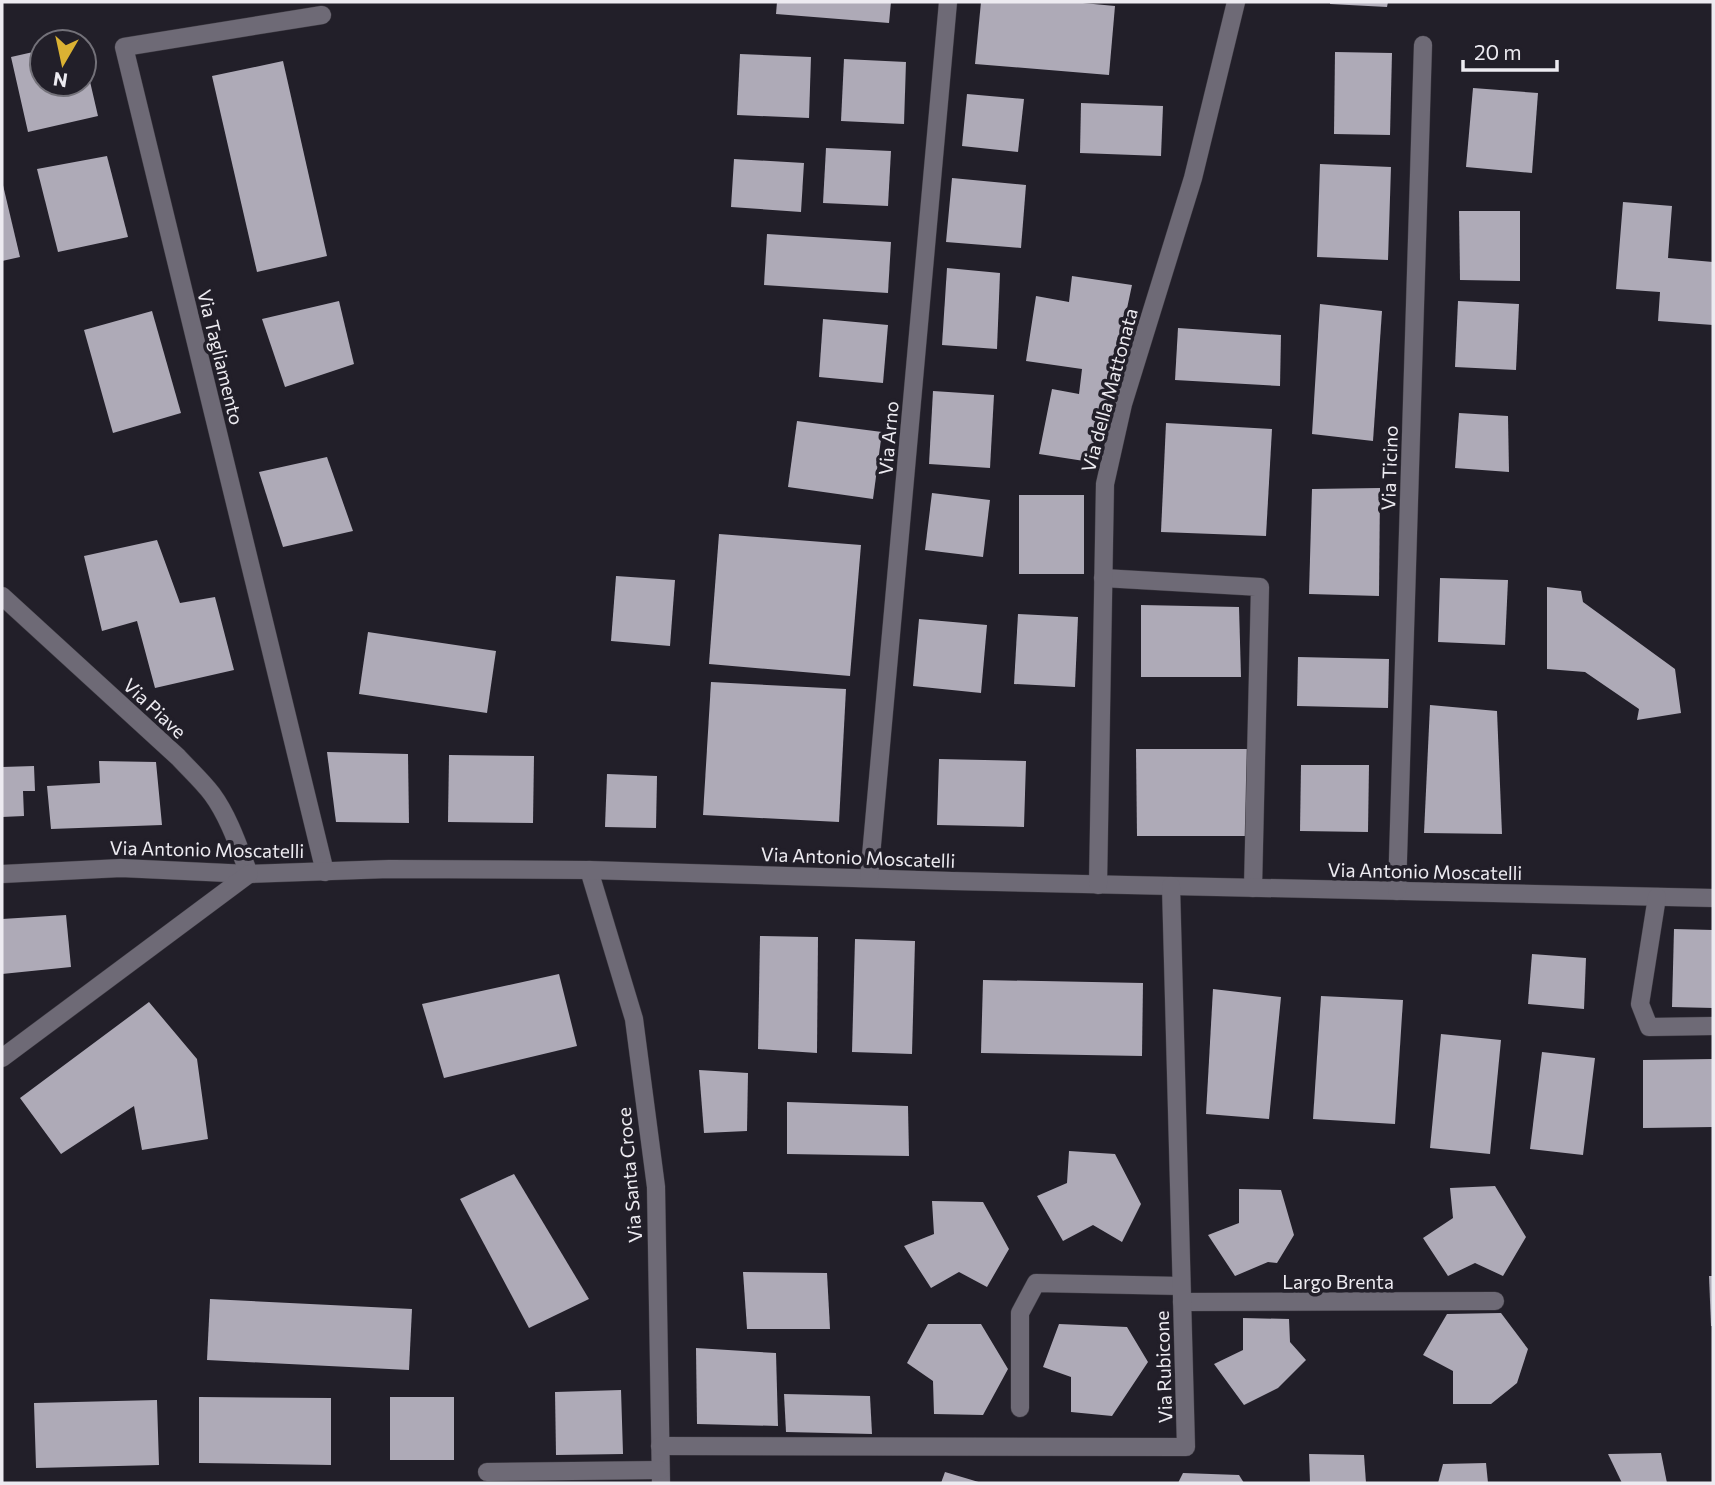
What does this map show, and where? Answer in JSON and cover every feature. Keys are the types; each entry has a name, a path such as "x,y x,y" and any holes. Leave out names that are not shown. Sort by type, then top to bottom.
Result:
{"street":[{"name":"Via Arno","path":"869,878 948,2"},
{"name":"Via della Mattonata","path":"1098,885 1105,484 1123,404 1193,178 1236,2"},
{"name":"Via Tagliamento","path":"322,15 124,47 325,872"},
{"name":"Via Ticino","path":"1397,891 1423,46"},
{"path":"1103,578 1260,587 1253,888"},
{"name":"Via Piave","path":"2,596 168,748 207,789 226,820 249,874"},
{"name":"Via Antonio Moscatelli","path":"2,874 121,868 249,874 389,869 589,870 1098,885 1713,898"},
{"name":"Via Santa Croce","path":"589,870 634,1019 656,1186 661,1477"},
{"path":"2,1058 249,874"},
{"name":"Via Rubicone","path":"660,1446 1186,1447 1171,886"},
{"path":"1657,897 1640,1004 1649,1027 1713,1026"},
{"name":"Largo Brenta","path":"1020,1408 1020,1313 1036,1283 1182,1294 1495,1301"},
{"path":"487,1472 661,1477"}],"building":[{"path":"777,2 891,2 889,23 776,14"},
{"path":"981,2 1072,2 1115,6 1109,75 975,64"},
{"path":"1330,2 1388,2 1387,7"},
{"path":"1335,52 1392,53 1390,135 1334,134"},
{"path":"28,53 28,98 94,98 98,116 28,132 11,57"},
{"path":"740,54 811,57 809,118 737,115"},
{"path":"844,59 906,62 904,124 841,121"},
{"path":"283,61 327,256 257,272 212,76"},
{"path":"1473,88 1538,93 1532,173 1466,167"},
{"path":"967,94 1024,99 1018,152 962,146"},
{"path":"1081,103 1163,106 1161,156 1080,153"},
{"path":"826,148 891,151 888,206 823,203"},
{"path":"107,156 128,237 58,252 37,169"},
{"path":"734,159 804,163 801,212 731,207"},
{"path":"1320,164 1391,167 1388,260 1317,257"},
{"path":"952,178 1026,185 1021,248 946,242"},
{"path":"2,181 20,257 2,261"},
{"path":"1623,202 1672,206 1668,258 1713,262 1713,325 1658,321 1660,292 1616,289"},
{"path":"1459,211 1520,211 1520,281 1460,280"},
{"path":"767,234 891,242 888,293 764,285"},
{"path":"947,268 1000,273 997,349 942,345"},
{"path":"1072,276 1132,285 1097,463 1039,454 1052,389 1079,394 1082,369 1026,361 1036,296 1069,302"},
{"path":"339,301 354,364 285,387 262,319"},
{"path":"1458,301 1519,304 1516,370 1455,367"},
{"path":"1320,304 1382,311 1373,441 1312,434"},
{"path":"152,311 181,413 113,433 84,330"},
{"path":"823,319 888,325 883,383 819,377"},
{"path":"1178,328 1281,335 1280,386 1175,380"},
{"path":"933,391 994,395 990,468 929,464"},
{"path":"1459,413 1508,416 1509,472 1455,468"},
{"path":"797,421 882,432 873,499 788,487"},
{"path":"1166,423 1272,429 1266,536 1161,532"},
{"path":"327,457 353,531 283,547 259,472"},
{"path":"1380,488 1379,596 1309,594 1312,489"},
{"path":"932,493 990,500 983,557 925,550"},
{"path":"1019,495 1084,495 1084,574 1019,574"},
{"path":"719,534 861,545 850,676 709,664"},
{"path":"157,540 180,603 215,597 234,670 155,688 137,621 102,631 84,556"},
{"path":"616,576 675,580 670,646 611,641"},
{"path":"1440,578 1508,580 1505,645 1438,642"},
{"path":"1547,587 1581,591 1583,602 1675,669 1681,713 1637,720 1639,709 1585,672 1547,669"},
{"path":"1141,605 1239,607 1241,677 1141,677"},
{"path":"1018,614 1078,617 1075,687 1014,684"},
{"path":"919,619 987,625 981,693 913,686"},
{"path":"368,632 496,651 487,713 359,694"},
{"path":"1298,657 1389,659 1388,708 1297,706"},
{"path":"711,682 846,689 839,822 703,815"},
{"path":"1430,705 1497,711 1502,834 1424,833"},
{"path":"1136,749 1248,749 1248,836 1137,836"},
{"path":"327,752 408,754 409,823 336,822"},
{"path":"449,755 534,756 533,823 448,822"},
{"path":"939,759 1026,761 1024,827 937,825"},
{"path":"99,761 156,762 162,825 51,829 47,786 100,783"},
{"path":"1301,765 1369,765 1368,832 1300,831"},
{"path":"34,766 35,791 23,791 24,816 2,817 2,767"},
{"path":"607,774 657,776 656,828 605,827"},
{"path":"66,915 71,967 2,974 2,919"},
{"path":"1674,929 1713,930 1713,1008 1672,1007"},
{"path":"760,936 818,937 817,1053 758,1049"},
{"path":"855,939 915,941 912,1054 852,1052"},
{"path":"1532,954 1586,958 1584,1009 1528,1004"},
{"path":"559,974 577,1046 444,1078 422,1004"},
{"path":"983,980 1143,983 1142,1056 981,1053"},
{"path":"1213,989 1281,997 1269,1119 1206,1114"},
{"path":"1321,996 1403,1000 1395,1124 1313,1119"},
{"path":"149,1002 197,1059 208,1139 142,1150 134,1106 61,1154 20,1098"},
{"path":"1441,1034 1501,1040 1490,1154 1430,1148"},
{"path":"1542,1052 1595,1058 1583,1155 1530,1149"},
{"path":"1713,1059 1713,1127 1643,1128 1643,1060"},
{"path":"699,1070 748,1073 747,1131 704,1133"},
{"path":"787,1102 908,1106 909,1156 787,1154"},
{"path":"1069,1151 1115,1154 1141,1204 1122,1242 1093,1225 1063,1241 1037,1196 1067,1183"},
{"path":"514,1174 589,1299 529,1328 460,1199"},
{"path":"1495,1186 1526,1237 1503,1276 1475,1263 1448,1276 1423,1238 1453,1218 1450,1188"},
{"path":"1239,1189 1281,1190 1294,1235 1277,1263 1268,1262 1235,1276 1208,1235 1239,1223"},
{"path":"932,1201 983,1202 1009,1249 987,1287 959,1272 931,1288 904,1246 934,1234"},
{"path":"743,1272 827,1273 830,1329 747,1329"},
{"path":"1709,1276 1713,1276 1713,1326 1711,1326"},
{"path":"210,1299 412,1309 409,1370 207,1360"},
{"path":"1501,1313 1528,1349 1517,1383 1491,1404 1453,1404 1453,1371 1423,1355 1447,1314"},
{"path":"1243,1318 1289,1319 1290,1342 1306,1360 1278,1388 1244,1405 1214,1364 1243,1350"},
{"path":"928,1324 981,1324 1008,1369 983,1415 934,1414 933,1381 907,1363"},
{"path":"1059,1324 1127,1327 1148,1362 1112,1416 1071,1412 1071,1377 1043,1367"},
{"path":"696,1348 776,1353 778,1426 697,1424"},
{"path":"621,1390 623,1454 556,1455 555,1392"},
{"path":"784,1394 870,1396 872,1434 786,1432"},
{"path":"199,1397 331,1398 331,1465 199,1463"},
{"path":"390,1397 454,1397 454,1460 390,1460"},
{"path":"157,1400 159,1465 36,1468 34,1403"},
{"path":"1661,1453 1667,1483 1622,1483 1608,1454"},
{"path":"1309,1454 1364,1455 1366,1483 1310,1483"},
{"path":"1486,1463 1488,1483 1438,1483 1443,1464"},
{"path":"945,1472 982,1483 941,1483"},
{"path":"1183,1473 1239,1475 1244,1483 1178,1483"}]}
